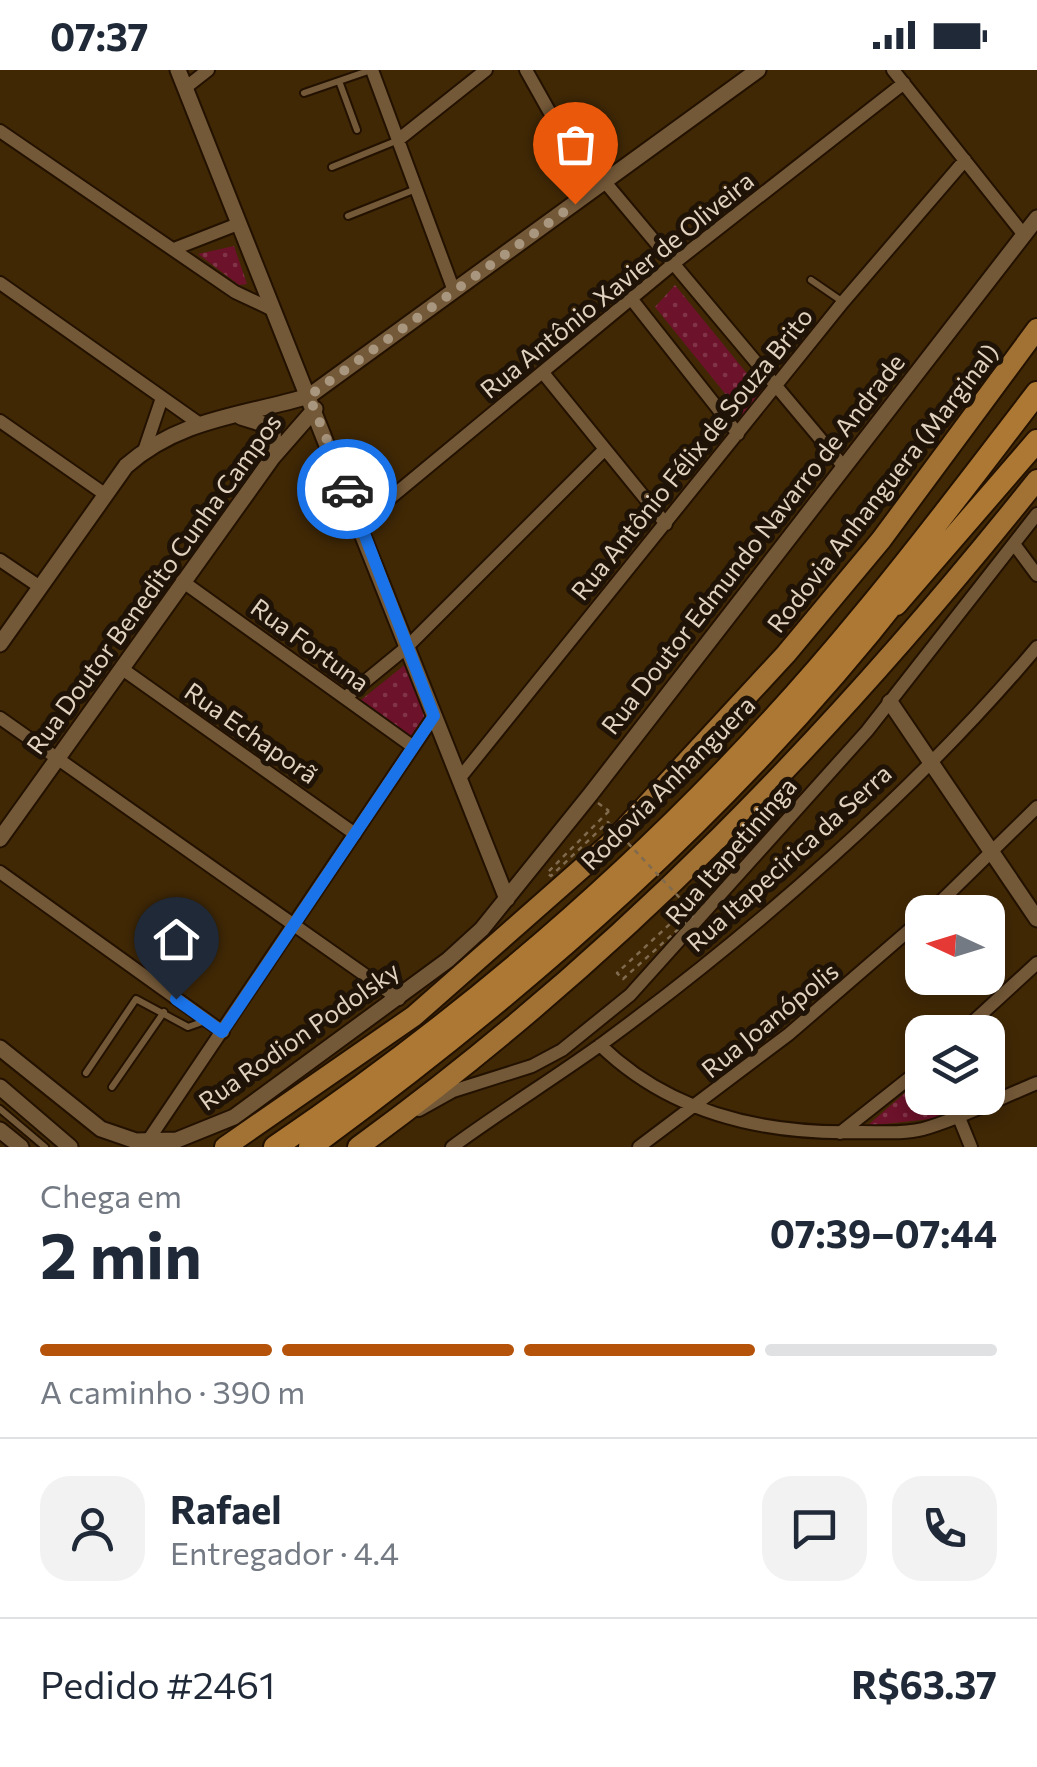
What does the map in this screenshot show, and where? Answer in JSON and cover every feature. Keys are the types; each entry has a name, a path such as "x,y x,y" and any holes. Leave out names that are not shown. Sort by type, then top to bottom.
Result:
{"highway":[{"name":"Rodovia Anhanguera (Marginal)","path":"225,1147 414,1016 615,839 786,654 845,583 1037,329"},
{"name":"Rodovia Anhanguera","path":"275,1147 452,1020 635,860 733,760 864,615 1037,392"},
{"name":"Rodovia Anhanguera","path":"310,1147 462,1032 648,872 815,699 1037,418"},
{"path":"864,641 1037,441"},
{"path":"358,1147 510,1032 687,873 875,674 1037,480"}],"street":[{"path":"178,70 269,308 312,402 507,899"},
{"path":"185,88 208,70"},
{"path":"371,70 454,291"},
{"path":"398,140 486,70"},
{"path":"526,70 549,111 605,182 844,467"},
{"path":"0,644 126,466 144,450 196,422 282,404 312,402 454,291 758,70"},
{"path":"893,70 1024,234"},
{"name":"Rua Antônio Xavier de Oliveira","path":"360,523 673,264 904,83"},
{"path":"0,131 236,292 269,308"},
{"name":"Rua Antônio Félix de Souza Brito","path":"459,779 844,302 965,160"},
{"name":"Rua Doutor Edmundo Navarro de Andrade","path":"507,899 1037,218"},
{"path":"174,249 238,224"},
{"path":"0,284 196,422"},
{"path":"634,300 738,434"},
{"path":"544,374 666,524"},
{"path":"144,450 162,398"},
{"name":"Rua Doutor Benedito Cunha Campos","path":"0,839 182,581 295,431 312,402"},
{"path":"273,458 274,428 282,404"},
{"path":"237,416 295,431"},
{"path":"0,421 106,495"},
{"path":"346,698 407,647 605,449"},
{"name":"Rua Itapetininga","path":"386,1126 453,1091 532,1066 598,1025 718,902 890,702 1037,514"},
{"path":"1014,544 1037,576"},
{"path":"0,560 40,588"},
{"name":"Rua Fortuna","path":"182,581 412,746"},
{"name":"Rua Itapecirica da Serra","path":"452,1147 600,1045 770,910 931,760 1037,647"},
{"name":"Rua Echaporã","path":"121,668 355,834"},
{"path":"890,702 1037,918"},
{"path":"148,1142 434,716"},
{"path":"0,718 399,999"},
{"path":"948,895 1037,807"},
{"path":"0,872 222,1032"},
{"name":"Rua Rodion Podolsky","path":"0,1048 78,1115 119,1136 148,1142 193,1137 222,1123 399,999 482,929 507,899"},
{"name":"Rua Joanópolis","path":"639,1147 695,1108 905,935"},
{"path":"980,1015 1037,963"},
{"path":"600,1045 619,1063 695,1108 763,1128 840,1133 920,1130 958,1115 970,1147"},
{"path":"840,1133 905,1081"},
{"path":"1005,1096 1037,1083"},
{"path":"0,1087 70,1147"},
{"path":"0,1130 21,1147"},
{"path":"48,1147 50,1130"}],"lane":[{"path":"304,93 371,70"},
{"path":"340,80 357,130"},
{"path":"332,168 398,140"},
{"path":"348,216 416,189"},
{"path":"811,280 844,302"},
{"path":"86,1073 132,1002 142,999 190,1028 206,1020"},
{"path":"112,1087 164,1012"},
{"path":"0,1108 48,1147"}],"path":[{"path":"609,811 547,873 551,876 608,822 695,914 623,979 617,973 684,911"}],"shaded area":[{"path":"234,246 247,284 239,285 198,254"},
{"path":"675,285 762,392 744,417 655,307"},
{"path":"407,663 428,715 413,738 361,700"},
{"path":"905,1093 905,1115 948,1117 867,1126"}],"way so far":[{"path":"347,489 309,396 575,204"}],"route":[{"path":"176,999 222,1032 434,716 347,489"}]}
